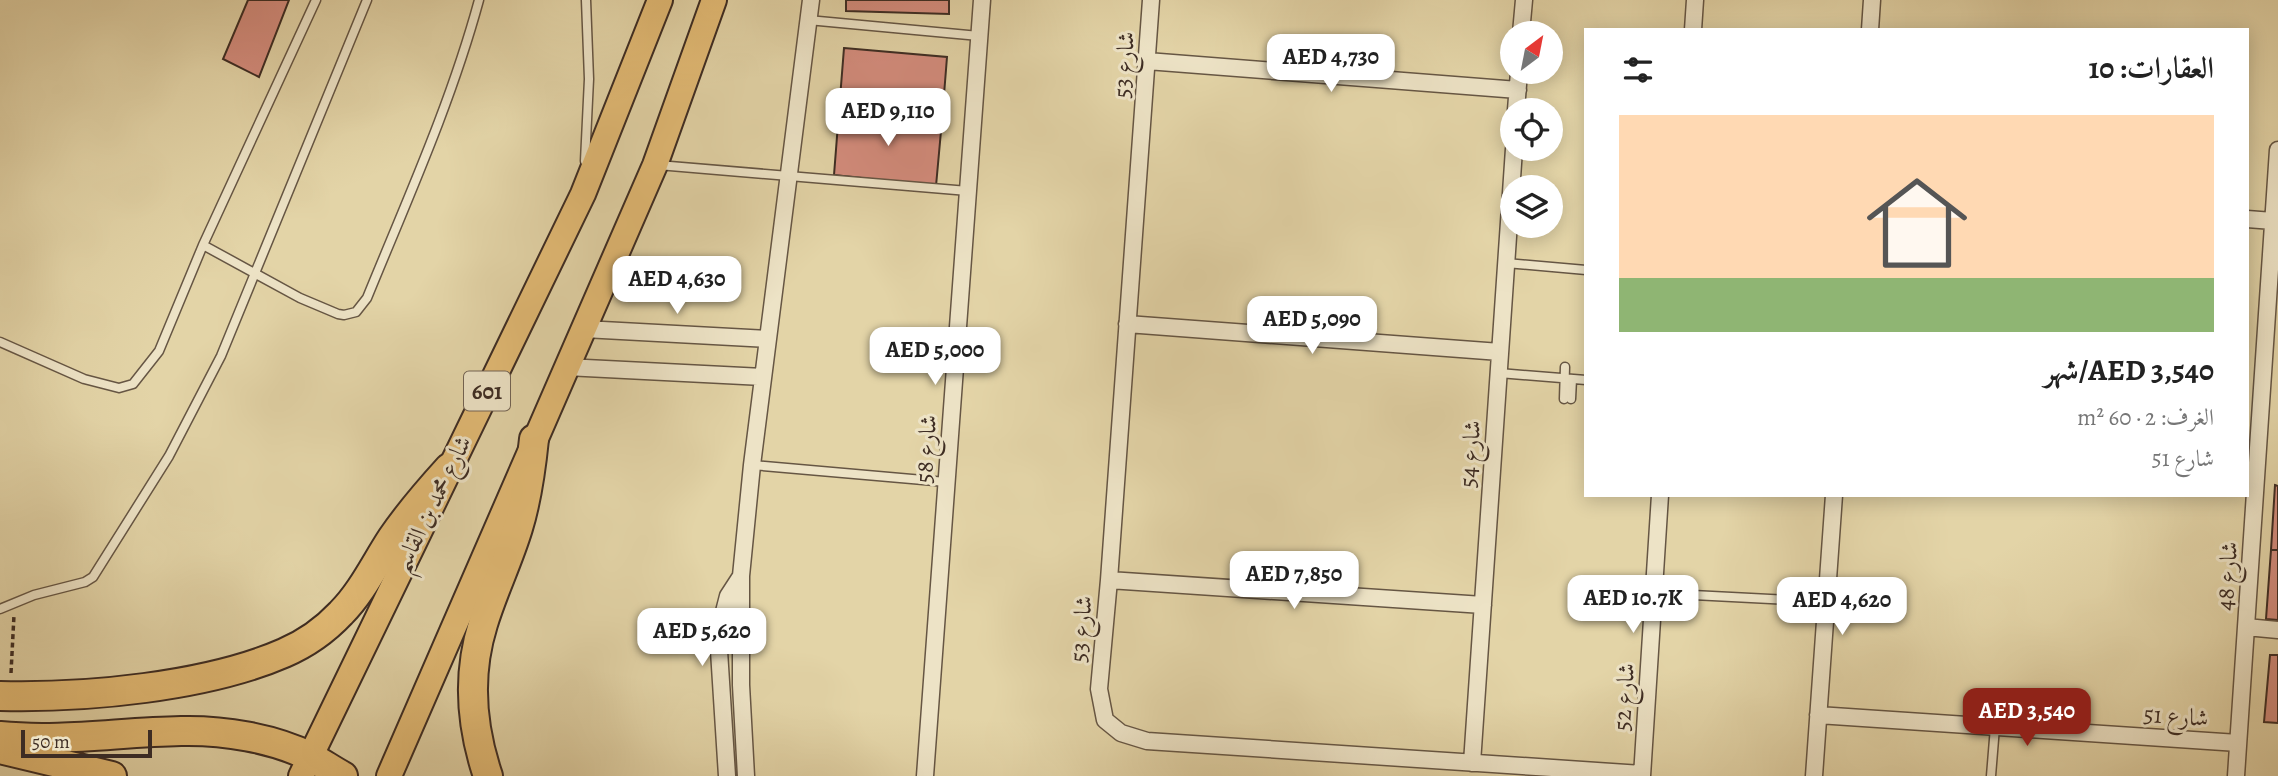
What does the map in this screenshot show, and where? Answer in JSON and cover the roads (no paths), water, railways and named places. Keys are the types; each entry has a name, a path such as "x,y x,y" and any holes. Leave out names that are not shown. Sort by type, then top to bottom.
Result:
{"highway":[{"path":"488,776 473,716 474,670 483,624 527,496 534,439"},
{"path":"5,696 113,692 163,685 237,668 294,648 324,629 342,613 413,510 449,468"},
{"path":"0,736 54,738 183,731 231,734 278,745 306,766 343,776"},
{"path":"0,749 112,776"}],"main road":[{"name":"شارع محمد بن القاسم","path":"306,766 583,194 660,0"},
{"name":"601","path":"389,776 654,165 714,0"}],"street":[{"path":"746,776 741,685 741,576 752,465 811,0"},
{"name":"شارع 58","path":"925,776 982,0"},
{"name":"شارع 53","path":"1151,0 1109,580 1098,689 1105,720 1121,733 1147,741 1642,775"},
{"path":"1522,21 1524,0"},
{"path":"1693,28 1695,0"},
{"path":"1870,28 1872,0"},
{"path":"1147,61 1518,90"},
{"path":"1517,98 1518,84"},
{"name":"شارع 48","path":"2236,776 2252,477 2272,333 2273,221 2278,150"},
{"name":"شارع 54","path":"1472,763 1513,161"},
{"path":"2249,219 2273,221"},
{"path":"1127,324 1500,352"},
{"path":"583,329 768,339"},
{"path":"566,367 763,377"},
{"name":"شارع 52","path":"1642,775 1660,497"},
{"path":"1814,776 1833,497"},
{"path":"727,776 718,635 728,596 741,576"},
{"path":"1109,580 1483,605"},
{"name":"شارع 48","path":"2246,627 2278,630"},
{"name":"شارع 51","path":"1818,715 2238,743"}],"lane":[{"path":"0,342 84,379 118,388 132,384 159,351 203,245 316,0"},
{"path":"0,609 34,595 85,582 99,569 169,456 221,356 367,0"},
{"path":"203,245 254,274 338,314 356,312 365,304 441,115 479,0"},
{"path":"583,194 589,79 586,0"},
{"path":"807,20 979,36"},
{"path":"654,165 968,191"},
{"path":"1506,263 1584,270"},
{"path":"1565,367 1568,379 1567,399"},
{"path":"1499,373 1584,380"},
{"path":"752,465 946,482"},
{"path":"1654,593 1826,602"},
{"path":"1991,776 1995,727"}]}
